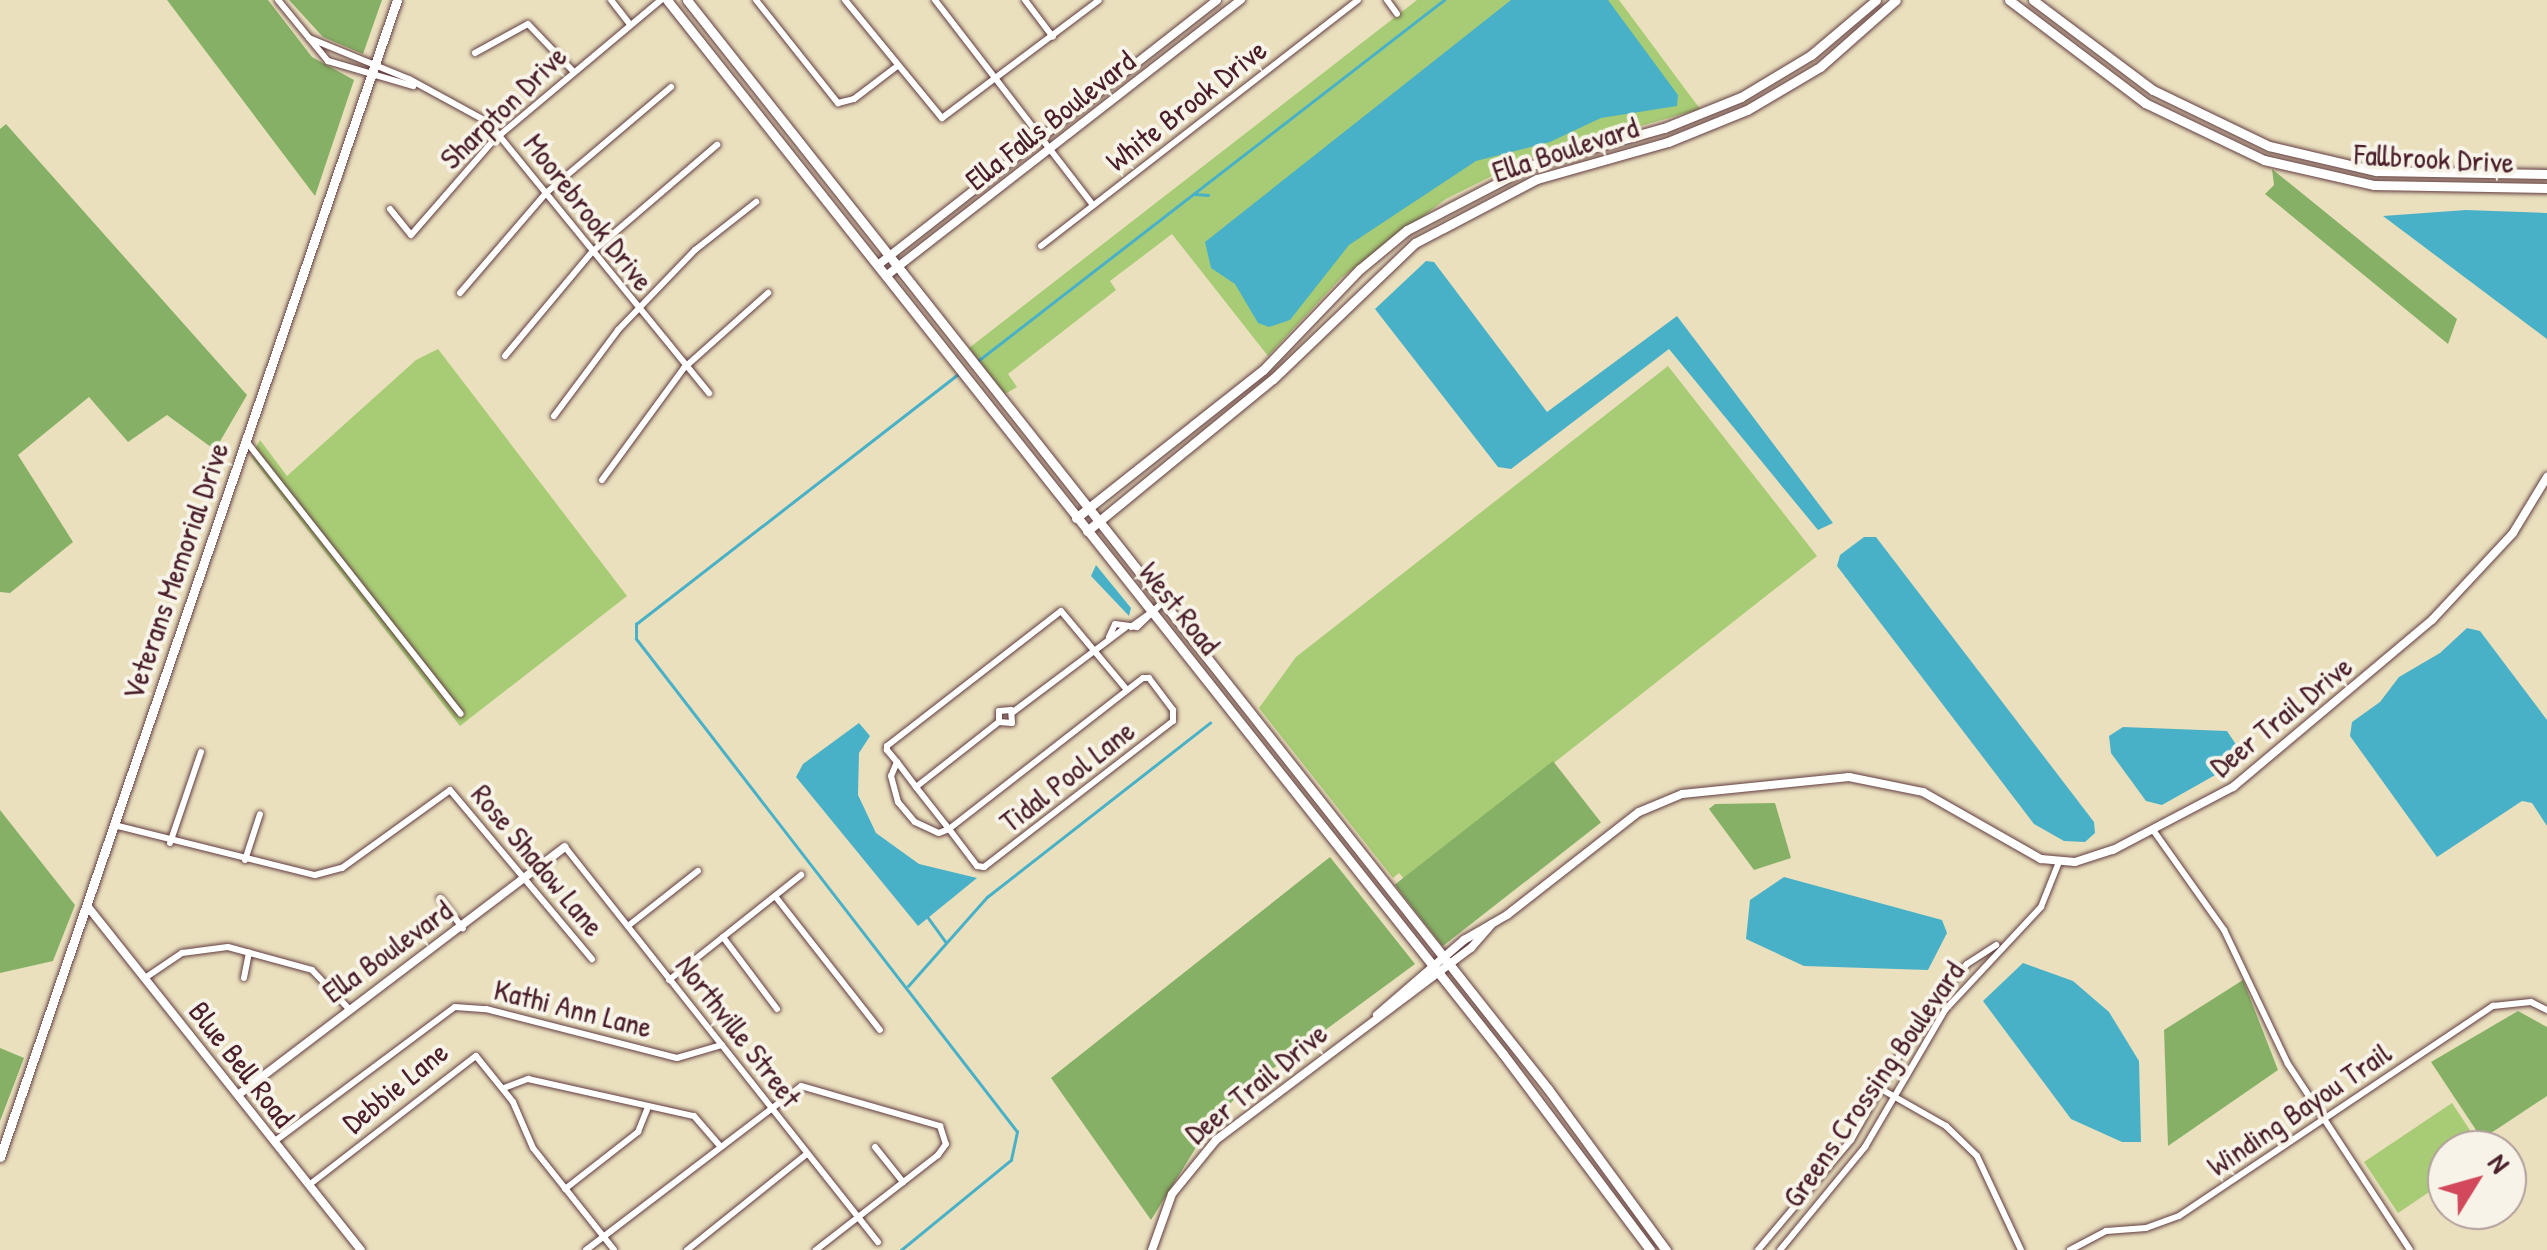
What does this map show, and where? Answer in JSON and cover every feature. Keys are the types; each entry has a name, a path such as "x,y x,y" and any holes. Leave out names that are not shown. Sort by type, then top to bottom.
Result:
{"main road":[{"name":"Veterans Memorial Drive","path":"0,1158 397,0"},
{"name":"West Road","path":"664,0 1375,897 1575,1130 1666,1250"},
{"name":"West Road","path":"686,0 1445,962 1565,1136 1650,1250"},
{"name":"Ella Boulevard","path":"1076,518 1264,368 1368,261 1441,209 1532,165 1692,118 1802,61 1876,0"},
{"name":"Ella Boulevard","path":"1086,531 1275,377 1386,264 1449,222 1537,179 1697,132 1811,73 1896,0"},
{"name":"Fallbrook Drive","path":"2009,0 2167,116 2264,160 2342,180 2547,188"},
{"name":"Fallbrook Drive","path":"2033,0 2196,115 2269,146 2345,165 2547,174"},
{"path":"1802,61 1811,73"},
{"path":"746,100 758,90"},
{"path":"1692,118 1697,132"},
{"path":"2342,180 2345,165"},
{"path":"807,176 818,167"},
{"path":"2484,172 2485,187"},
{"path":"1441,209 1449,222"},
{"path":"1264,368 1275,377"},
{"path":"1186,433 1195,444"},
{"path":"1210,686 1220,677"},
{"path":"1262,752 1273,744"},
{"path":"1375,897 1386,887"},
{"path":"1565,1136 1575,1130"},
{"path":"1626,1221 1636,1212"}],"street":[{"path":"278,0 328,61 372,72"},
{"path":"611,0 630,24"},
{"name":"Sharpton Drive","path":"390,209 411,235 500,135 572,70 664,0"},
{"path":"756,0 838,102 854,99 896,66"},
{"path":"845,0 915,91 942,118 998,81 1099,0"},
{"path":"935,0 1093,205"},
{"path":"1025,0 1053,37"},
{"name":"Ella Falls Boulevard","path":"878,266 1217,0"},
{"name":"Ella Falls Boulevard","path":"886,276 1241,0"},
{"name":"White Brook Drive","path":"1042,246 1358,0"},
{"path":"1387,0 1397,14"},
{"path":"475,53 528,24 572,70"},
{"path":"309,38 372,72"},
{"path":"1166,40 1175,52"},
{"name":"Moorebrook Drive","path":"372,72 474,112 500,135 684,368 710,394"},
{"path":"460,293 546,193 671,86"},
{"path":"505,356 592,252 717,145"},
{"path":"554,416 638,310 695,250 756,202"},
{"path":"602,480 684,368 768,293"},
{"path":"246,441 461,714"},
{"name":"Deer Trail Drive","path":"1152,1250 1172,1194 1190,1166 1492,924 1654,804 1720,790 1849,777 1923,792 2041,859 2093,859 2232,787 2432,620 2514,532 2547,477"},
{"path":"916,787 1000,722 1012,723 1013,712 1094,648 1109,638 1116,639 1163,602"},
{"path":"897,762 893,788 905,813 924,828 948,830 1127,690 1067,614 1056,612 886,746 948,830"},
{"name":"Tidal Pool Lane","path":"948,830 984,867 1175,716 1146,677 1127,690"},
{"path":"170,843 201,752"},
{"name":"Rose Shadow Lane","path":"244,860 328,874 450,790 592,959"},
{"path":"114,825 244,860 260,814"},
{"path":"2153,830 2224,930 2288,1064 2410,1250"},
{"name":"Ella Boulevard","path":"238,1095 565,847"},
{"name":"Northville Street","path":"565,847 878,1242"},
{"name":"Greens Crossing Boulevard","path":"1780,1250 1864,1147 1938,1020 2002,942 2041,908 2059,862"},
{"path":"628,926 698,871"},
{"name":"Kathi Ann Lane","path":"669,980 801,875"},
{"path":"775,896 880,1030"},
{"path":"440,898 463,928"},
{"name":"Blue Bell Road","path":"88,906 361,1250"},
{"path":"723,938 777,1009"},
{"name":"Greens Crossing Boulevard","path":"1758,1250 1852,1140 1934,1003 1966,964 2002,942"},
{"path":"145,978 195,948 249,952 312,970 349,1008"},
{"path":"244,978 249,952"},
{"name":"Winding Bayou Trail","path":"2070,1250 2106,1231 2170,1221 2493,1006 2530,1002 2547,1010"},
{"name":"Kathi Ann Lane","path":"274,1141 455,1007 486,1008 677,1058 722,1046"},
{"name":"Debbie Lane","path":"309,1185 470,1056 480,1058 504,1088"},
{"path":"614,1250 533,1148 504,1088 528,1079 647,1110 694,1116 718,1144"},
{"path":"586,1250 718,1144 808,1086 940,1126 946,1144 816,1250"},
{"path":"1880,1089 1946,1126 1977,1156 2021,1250"},
{"path":"565,1190 638,1132 647,1110"},
{"path":"1852,1140 1864,1147"},
{"path":"875,1147 904,1182"},
{"path":"687,1250 808,1154"}],"green space":[{"path":"167,0 268,0 312,57 354,80 315,196"},
{"path":"289,0 382,0 363,54 323,37"},
{"path":"1417,0 1619,0 1700,109 1526,159 1446,199 1341,278 1268,356 1172,234 1110,281 1116,290 1008,374 1017,387 1005,394 969,348"},
{"path":"6,124 247,395 215,450 167,415 128,442 89,397 18,455 73,542 10,593 0,592 0,129"},
{"path":"2272,169 2457,319 2448,344 2265,194 2274,185"},
{"path":"438,349 627,596 460,726 251,457 260,440 287,476 416,360"},
{"path":"1668,366 1817,556 1405,880 1399,873 1393,878 1259,708 1296,657"},
{"path":"1553,761 1601,822 1443,946 1395,885"},
{"path":"1775,803 1791,858 1754,870 1709,809 1715,804"},
{"path":"0,810 75,905 53,961 0,973"},
{"path":"1330,857 1415,964 1241,1092 1210,1125 1151,1220 1051,1078"},
{"path":"2243,980 2278,1070 2168,1146 2164,1030"},
{"path":"2518,1011 2547,1027 2547,1096 2496,1130 2476,1130 2431,1062"},
{"path":"0,1048 24,1058 0,1121"},
{"path":"2452,1103 2470,1130 2427,1130 2427,1193 2398,1213 2364,1162"}],"water":[{"path":"1511,0 1608,0 1678,95 1677,106 1601,118 1550,142 1476,161 1349,245 1290,320 1269,327 1258,323 1235,284 1211,268 1205,242"},
{"path":"2466,210 2547,213 2547,339 2383,216"},
{"path":"1426,261 1434,262 1547,412 1677,316 1833,523 1818,530 1669,349 1511,469 1498,467 1375,309"},
{"path":"1864,537 1876,537 2094,822 2095,833 2085,842 2064,841 2034,824 1837,566 1840,555"},
{"path":"1096,565 1131,608 1129,616 1091,576"},
{"path":"2467,628 2480,631 2547,720 2547,826 2532,803 2522,801 2437,857 2350,736 2352,722 2380,702 2399,677 2440,653"},
{"path":"859,723 870,736 859,753 858,795 876,833 919,864 977,878 918,926 796,777 803,764"},
{"path":"2123,727 2227,731 2241,752 2233,765 2162,805 2146,801 2111,753 2109,736"},
{"path":"1784,877 1942,920 1947,933 1928,970 1804,966 1746,939 1750,900"},
{"path":"2023,963 2073,981 2109,1012 2139,1061 2141,1142 2122,1142 2071,1119 1983,1001"}],"waterway":[{"path":"979,360 1444,0"},
{"path":"1195,194 1208,195"},
{"path":"901,1250 1011,1160 1017,1132 636,639 636,624 957,375"},
{"path":"908,986 987,897 1210,723"},
{"path":"927,916 945,941"}]}
